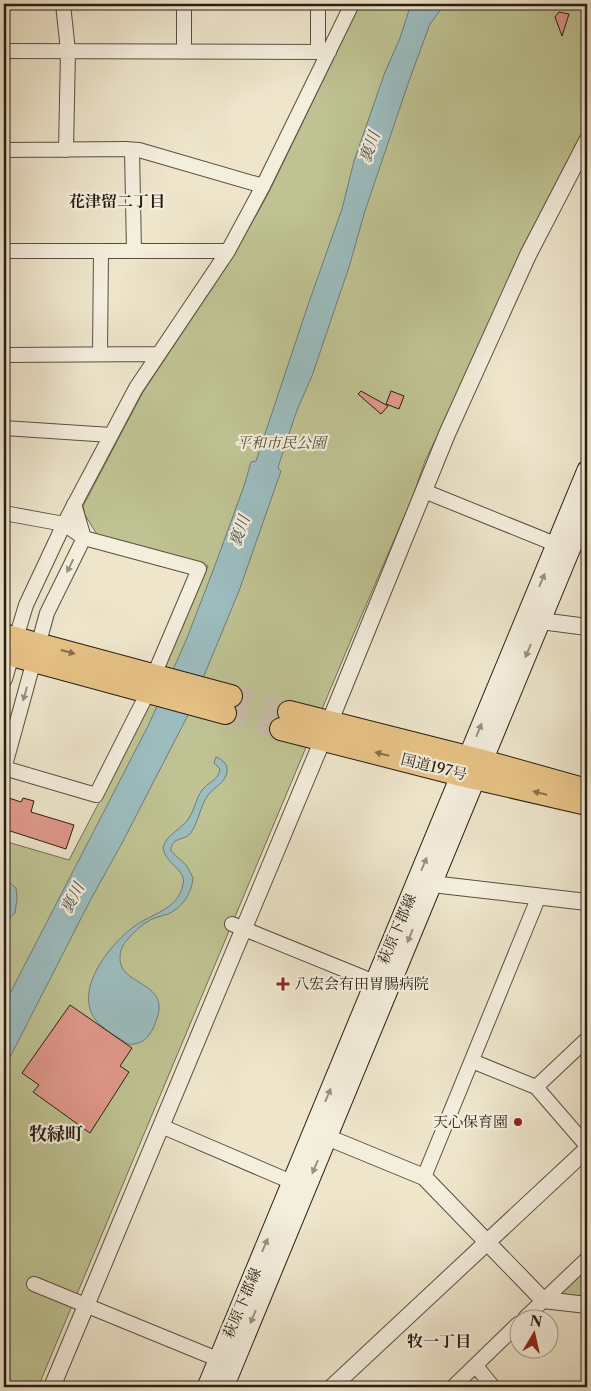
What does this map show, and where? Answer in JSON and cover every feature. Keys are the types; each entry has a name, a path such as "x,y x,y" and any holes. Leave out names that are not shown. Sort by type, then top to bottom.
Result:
{"highway":[{"path":"9,645 228,704"},
{"name":"国道197号","path":"285,720 472,768 587,804"},
{"name":"国道197号","path":"472,768 587,790"}],"main road":[{"name":"萩原下郡線","path":"206,1387 226,1363 563,548 587,470"},
{"name":"萩原下郡線","path":"563,548 587,509"},
{"name":"萩原下郡線","path":"382,985 432,884 472,768"},
{"name":"萩原下郡線","path":"224,1387 226,1363"}],"street":[{"path":"63,4 68,51 66,150"},
{"path":"184,4 184,52"},
{"path":"318,4 324,52"},
{"path":"4,679 9,645 74,504 136,388 228,251 263,186 324,52 352,4"},
{"path":"4,51 324,52"},
{"path":"52,1387 161,1126 238,926 327,730 447,434 528,255 587,141"},
{"path":"4,150 132,150 153,154 263,186"},
{"path":"132,150 134,251"},
{"path":"4,251 228,251"},
{"path":"100,354 102,251"},
{"path":"4,355 159,354"},
{"path":"4,428 111,435"},
{"path":"424,491 563,548"},
{"path":"4,513 64,524 84,538 198,569 157,685 96,795 4,769 48,614 84,538 74,504"},
{"path":"534,618 587,628"},
{"path":"432,884 587,902"},
{"path":"424,1177 539,896"},
{"path":"238,926 382,985"},
{"path":"536,1087 587,1039"},
{"path":"340,1385 587,1148 536,1087 472,1062"},
{"path":"161,1126 299,1186"},
{"path":"320,1134 424,1177 543,1300 587,1305"},
{"path":"535,1308 587,1259"},
{"path":"34,1284 226,1363"},
{"path":"452,1387 508,1334"},
{"path":"476,1366 494,1387"}],"green space":[{"name":"平和市民公園","path":"360,4 587,4 587,125 527,244 466,378 425,461 413,496 38,1387 4,1387 4,841 69,860 145,714 208,566 98,536 85,515 83,506 143,392 233,257 268,194"},
{"path":"587,1264 587,1297 561,1295 561,1290"}],"water":[{"name":"裏川","path":"411,4 445,4 430,24 409,81 312,376 297,410 278,468 281,471 239,591 187,717 4,1069 4,1005 149,724 187,638 244,486 251,462 256,461 342,209 354,161"},
{"path":"216,757 226,764 226,775 210,792 190,834 175,841 171,851 187,866 193,878 191,889 178,908 141,926 121,950 121,966 126,973 156,996 159,1004 158,1015 150,1034 142,1041 128,1044 95,1019 90,1007 91,982 105,957 123,936 139,923 169,906 180,894 183,885 182,875 168,858 163,847 171,835 189,818 203,789 218,775 220,769 214,763"},
{"path":"4,878 16,888 17,899 15,913 6,921 4,920"}],"building":[{"path":"559,12 569,14 562,36 555,17"},
{"path":"361,391 388,406 381,414 358,394"},
{"path":"391,391 404,396 399,409 386,404"},
{"path":"9,798 21,802 23,798 34,801 31,812 74,825 66,849 4,829 4,815"},
{"path":"70,1005 132,1048 120,1066 129,1072 90,1133 33,1092 39,1085 22,1073"}],"tunnel":[{"path":"231,696 289,712"},
{"path":"225,713 281,729"}],"place":[{"name":"八宏会有田胃腸病院","path":"283,984"},
{"name":"天心保育園","path":"518,1122"}],"district":[{"name":"花津留二丁目","path":"117,201"},
{"name":"牧緑町","path":"56,1134"},
{"name":"牧一丁目","path":"439,1341"}]}
